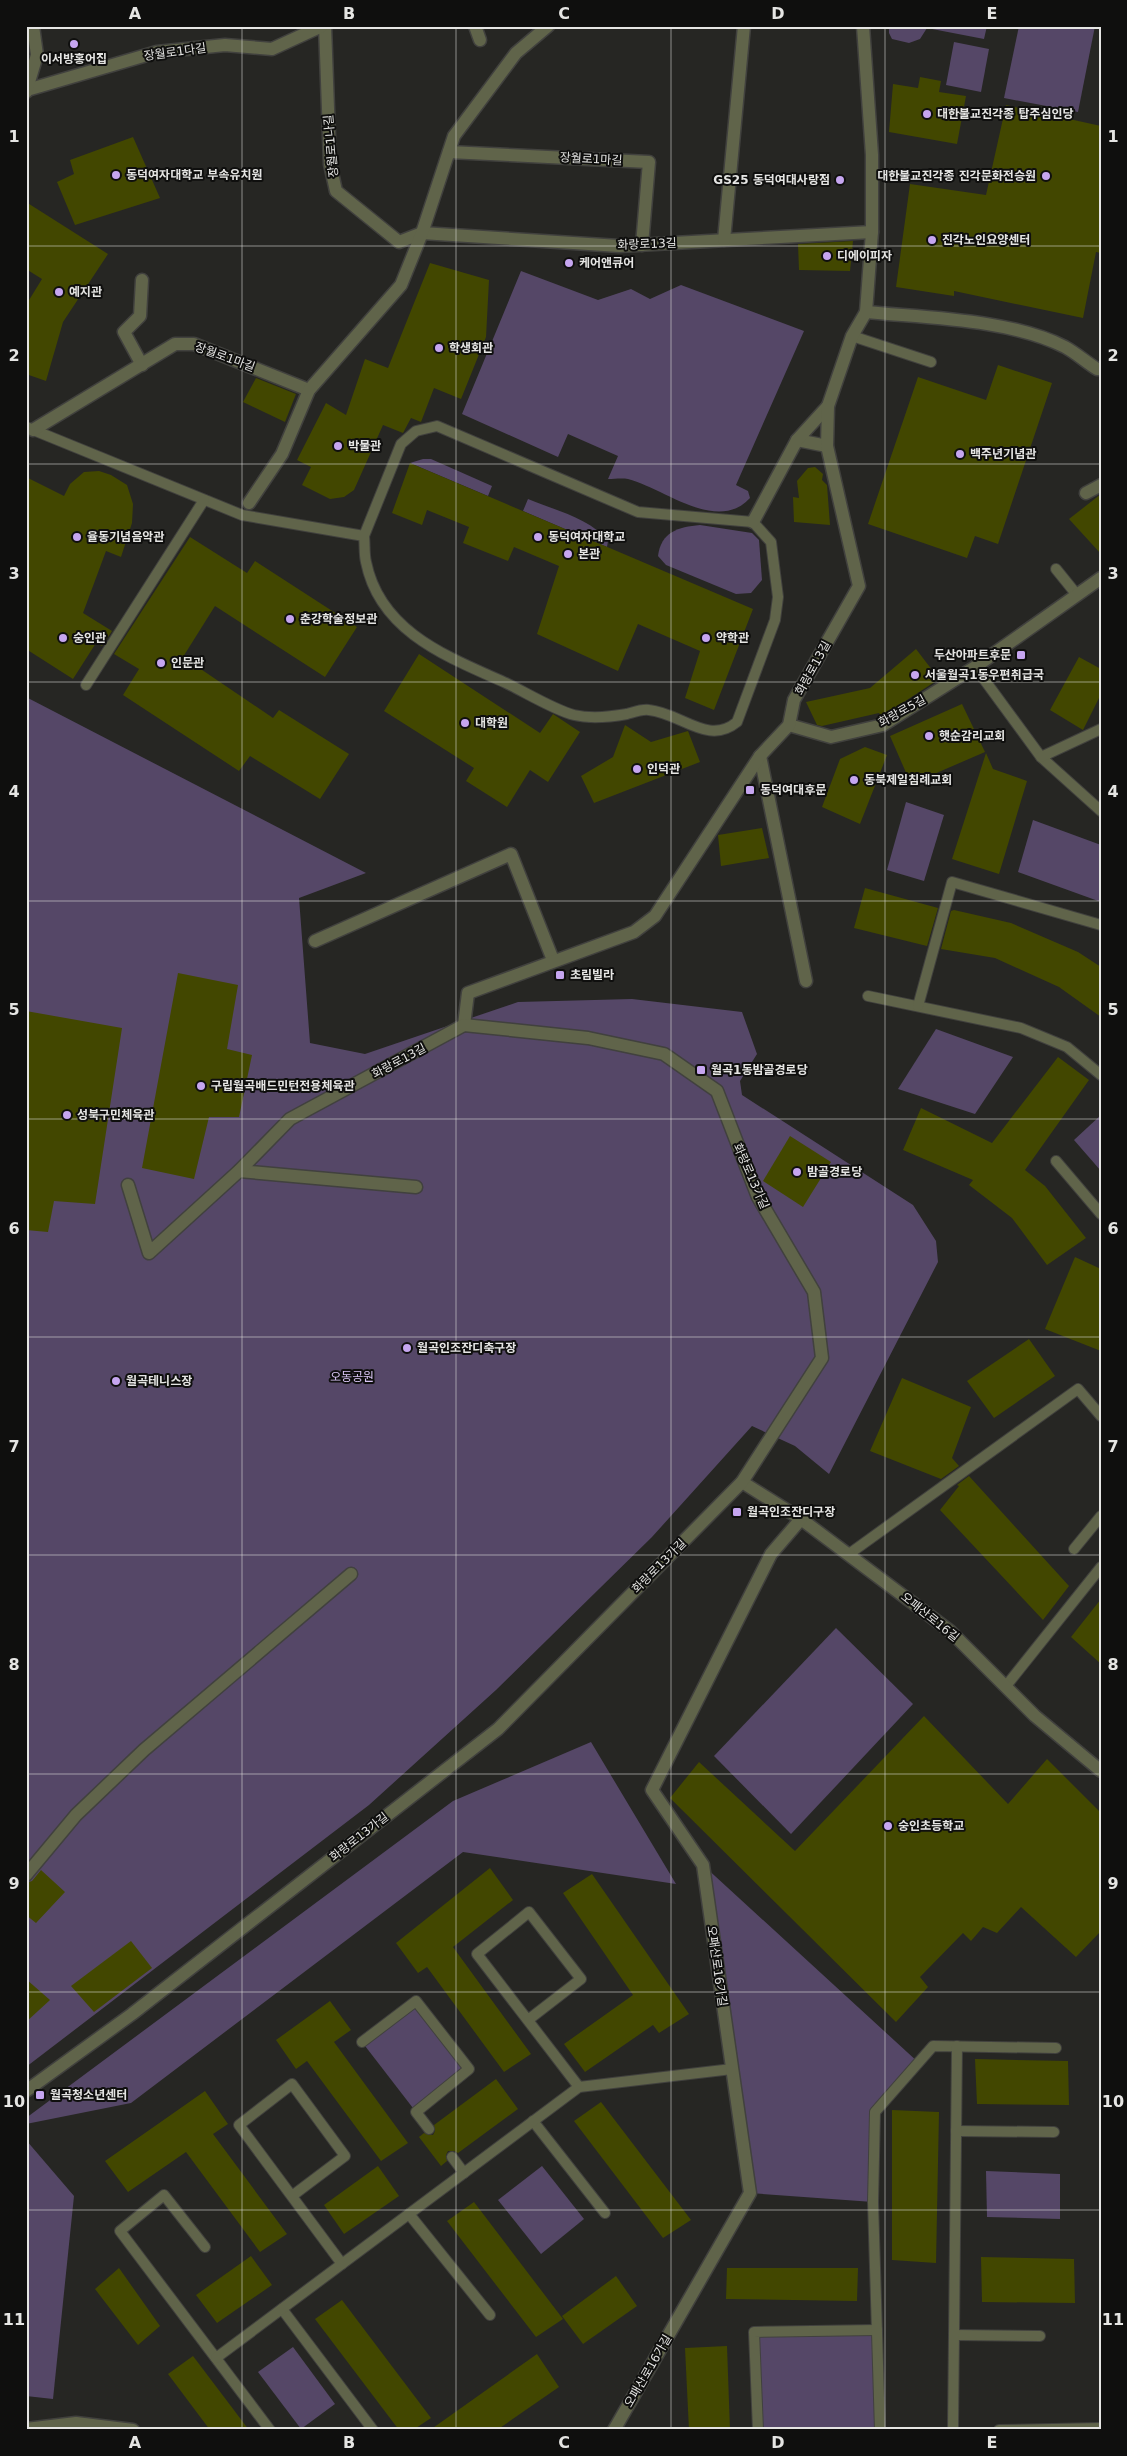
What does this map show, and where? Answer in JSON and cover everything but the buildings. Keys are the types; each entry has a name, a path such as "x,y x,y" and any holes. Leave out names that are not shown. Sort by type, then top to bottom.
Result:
{"street":[{"path":"27,91 37,55 33,26"},
{"name":"장월로1다길","path":"27,91 157,52 225,45 272,49 323,26"},
{"name":"장월로1나길","path":"323,26 330,164 336,191 399,242 422,233"},
{"path":"475,26 480,40"},
{"path":"250,503 282,454 309,390 400,285 422,233 454,136 516,53 548,26"},
{"path":"724,240 744,26"},
{"name":"화랑로13길","path":"790,725 794,700 859,586 827,446 828,406 852,336 866,312 872,232 872,155 864,26"},
{"name":"장월로1마길","path":"449,152 649,162 642,245"},
{"name":"화랑로13길","path":"422,233 619,246 872,232"},
{"path":"142,280 140,316 124,332 142,365"},
{"path":"866,312 1008,327 1038,336 1066,348 1097,369 1101,369"},
{"name":"장월로1마길","path":"30,429 175,344 194,344 309,390"},
{"path":"753,522 797,440 828,406"},
{"path":"797,440 827,446"},
{"path":"1086,493 1101,485"},
{"name":"화랑로5길","path":"790,725 831,737 883,725 975,667 1101,578"},
{"path":"464,1025 468,993 553,960 634,932 655,916 760,756 790,725"},
{"path":"760,756 806,981"},
{"path":"315,941 511,854 553,960"},
{"name":"화랑로13길","path":"128,1185 149,1252 239,1171 290,1119 464,1025"},
{"name":"화랑로13가길","path":"26,2091 132,2014 498,1728 742,1482 822,1358 814,1292 758,1197 717,1091 664,1054 588,1038 464,1025"},
{"path":"239,1171 416,1187"},
{"name":"오패산로16길","path":"742,1482 801,1519 950,1631 1035,1716 1101,1772"},
{"name":"오패산로16가길","path":"614,2430 750,2193 703,1865 652,1790 771,1554 801,1519"},
{"path":"26,1875 76,1815 144,1750 350,1574"},
{"path":"26,2429 76,2423 133,2430"}],"lane":[{"path":"852,336 932,362"},
{"path":"437,426 638,512 753,522 771,542 778,597 775,620 737,722 726,730 710,732 668,715 648,710 600,718 574,715 433,649 407,631 389,611 374,586 366,562 364,536 401,444 416,431 437,426"},
{"path":"30,429 242,515 364,536"},
{"path":"86,686 204,500"},
{"path":"242,515 250,503"},
{"path":"1056,569 1077,595"},
{"path":"975,667 1041,756 1101,811"},
{"path":"1041,756 1101,729"},
{"path":"918,1006 952,882 1101,925"},
{"path":"868,996 1021,1028 1067,1047 1101,1075"},
{"path":"1056,1161 1101,1214"},
{"path":"849,1554 1078,1389 1101,1416"},
{"path":"1074,1549 1101,1516"},
{"path":"1006,1686 1101,1567"},
{"path":"528,2020 581,1979 530,1912 477,1954 579,2087"},
{"path":"362,2042 416,2001 469,2069 416,2112 429,2129"},
{"path":"880,2430 873,2202 875,2112 934,2046 1056,2048"},
{"path":"953,2430 957,2046"},
{"path":"216,2358 579,2087 732,2069"},
{"path":"292,2196 345,2156 292,2084 239,2125 342,2264"},
{"path":"534,2121 605,2213"},
{"path":"956,2131 1054,2132"},
{"path":"452,2157 464,2173"},
{"path":"205,2247 164,2195 120,2230 270,2430"},
{"path":"409,2214 490,2315"},
{"path":"282,2309 373,2430"},
{"path":"758,2430 754,2332 877,2330"},
{"path":"954,2335 1040,2336"},
{"path":"999,2430 1101,2428"}],"green space":[{"path":"889,26 987,26 984,39 927,28 920,39 909,43 892,39 889,33"},
{"path":"1019,26 1095,26 1078,112 1004,98"},
{"path":"954,42 989,49 981,92 946,85"},
{"path":"521,271 598,300 631,289 650,299 681,285 804,331 736,485 748,491 750,498 737,508 722,511 706,510 628,479 608,479 618,456 568,434 558,457 462,414"},
{"path":"431,459 492,486 488,496 410,463"},
{"path":"528,499 592,526 608,541 607,547 523,511"},
{"path":"700,525 752,533 759,540 762,580 751,593 736,594 666,565 658,556 663,541 672,532 685,527"},
{"name":"오동공원","path":"26,697 366,873 299,898 310,1043 365,1054 518,1002 632,999 742,1012 757,1054 740,1081 742,1095 913,1205 936,1241 938,1262 829,1474 795,1446 752,1426 652,1537 496,1690 369,1805 26,2067"},
{"path":"906,802 944,815 924,881 887,870"},
{"path":"1033,820 1101,845 1101,902 1018,872"},
{"path":"936,1029 1013,1057 975,1114 898,1089"},
{"path":"1101,1115 1101,1171 1074,1140"},
{"path":"836,1628 913,1704 791,1834 714,1756"},
{"path":"591,1742 676,1884 463,1852 131,2103 26,2124 26,2118 453,1801"},
{"path":"703,1865 919,2063 875,2112 873,2202 750,2193"},
{"path":"416,2001 469,2069 416,2112 362,2042"},
{"path":"26,2140 74,2196 53,2399 26,2396"},
{"path":"542,2166 584,2219 541,2254 498,2200"},
{"path":"986,2171 1060,2174 1060,2219 987,2217"},
{"path":"877,2330 880,2430 758,2430 754,2332"},
{"path":"293,2347 335,2404 301,2429 258,2372"}],"place":[{"name":"이서방홍어집","path":"74,44"},
{"name":"대한불교진각종 탑주심인당","path":"927,114"},
{"name":"동덕여자대학교 부속유치원","path":"116,175"},
{"name":"대한불교진각종 진각문화전승원","path":"1046,176"},
{"name":"GS25 동덕여대사랑점","path":"840,180"},
{"name":"진각노인요양센터","path":"932,240"},
{"name":"디에이피자","path":"827,256"},
{"name":"케어앤큐어","path":"569,263"},
{"name":"예지관","path":"59,292"},
{"name":"학생회관","path":"439,348"},
{"name":"박물관","path":"338,446"},
{"name":"백주년기념관","path":"960,454"},
{"name":"율동기념음악관","path":"77,537"},
{"name":"동덕여자대학교","path":"538,537"},
{"name":"본관","path":"568,554"},
{"name":"춘강학술정보관","path":"290,619"},
{"name":"숭인관","path":"63,638"},
{"name":"약학관","path":"706,638"},
{"name":"두산아파트후문","path":"1021,655"},
{"name":"인문관","path":"161,663"},
{"name":"서울월곡1동우편취급국","path":"915,675"},
{"name":"대학원","path":"465,723"},
{"name":"햇순감리교회","path":"929,736"},
{"name":"인덕관","path":"637,769"},
{"name":"동북제일침례교회","path":"854,780"},
{"name":"동덕여대후문","path":"750,790"},
{"name":"초림빌라","path":"560,975"},
{"name":"월곡1동밤골경로당","path":"701,1070"},
{"name":"구립월곡배드민턴전용체육관","path":"201,1086"},
{"name":"성북구민체육관","path":"67,1115"},
{"name":"밤골경로당","path":"797,1172"},
{"name":"월곡인조잔디축구장","path":"407,1348"},
{"name":"월곡테니스장","path":"116,1381"},
{"name":"월곡인조잔디구장","path":"737,1512"},
{"name":"숭인초등학교","path":"888,1826"},
{"name":"월곡청소년센터","path":"40,2095"}]}
